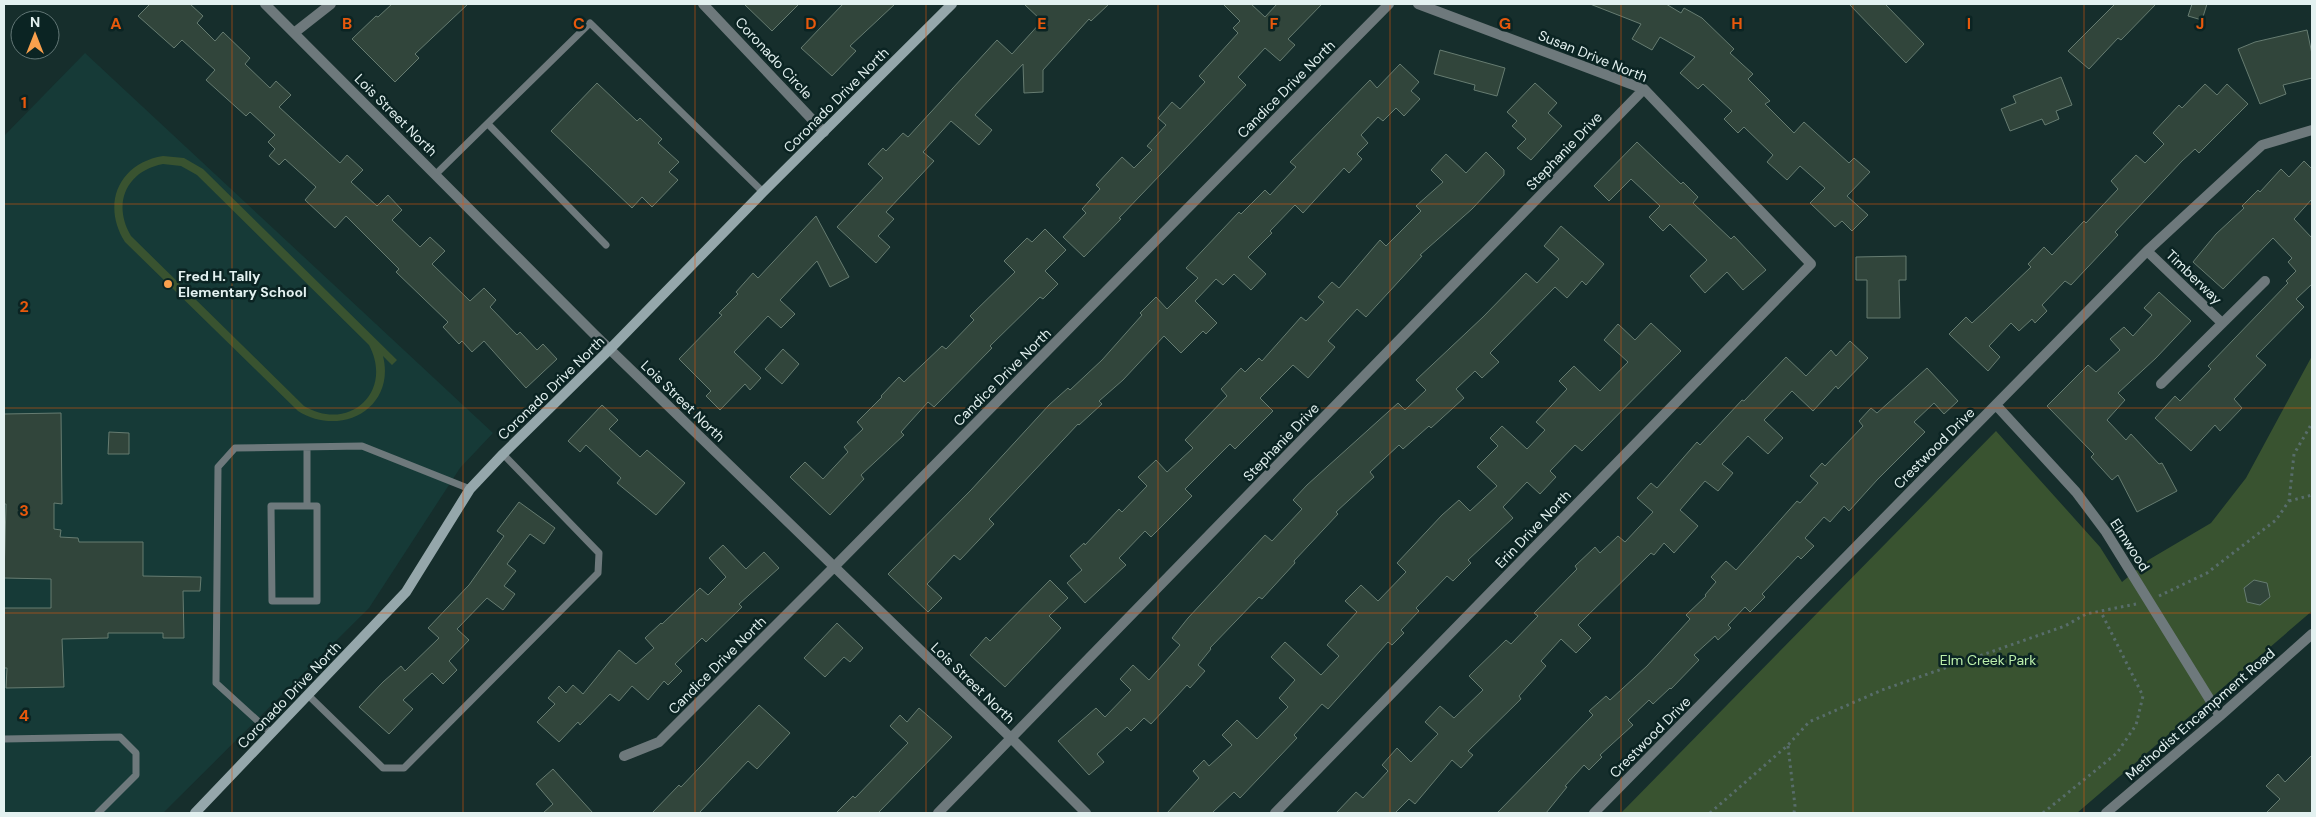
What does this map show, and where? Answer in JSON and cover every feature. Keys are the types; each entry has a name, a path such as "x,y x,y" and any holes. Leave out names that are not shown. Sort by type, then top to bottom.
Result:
{"street":[{"name":"Lois Street North","path":"265,4 610,350 1086,813"},
{"path":"294,33 331,4"},
{"name":"Coronado Circle","path":"703,4 824,132"},
{"name":"Coronado Drive North","path":"194,813 406,592 470,489 503,454 610,350 763,192 952,4"},
{"name":"Candice Drive North","path":"624,756 659,742 1389,4"},
{"name":"Susan Drive North","path":"1418,4 1644,89 1811,264"},
{"name":"Stephanie Drive","path":"938,813 1644,89"},
{"name":"Crestwood Drive","path":"1594,813 2147,251 2262,145 2312,130"},
{"name":"Timberway","path":"2147,251 2222,323"},
{"name":"Erin Drive North","path":"1275,813 1811,264"},
{"name":"Timberway","path":"2161,384 2265,281"},
{"name":"Elmwood","path":"1996,405 2076,492 2106,532 2220,716"},
{"name":"Methodist Encampment Road","path":"2106,813 2220,716 2312,634"}],"lane":[{"path":"436,174 590,22 763,192"},
{"path":"488,124 606,245"},
{"path":"272,733 216,683 218,467 235,448 362,446 470,489"},
{"path":"307,447 307,506"},
{"path":"308,695 383,768 404,768 598,573 599,553 503,454"},
{"path":"271,506 307,506 317,506 317,601 272,601 271,506"},
{"path":"4,739 120,737 136,753 136,775 98,813"}],"path":[{"path":"1710,813 1788,745 1809,722 1882,690 2065,626 2086,614 2149,600 2207,573 2276,520 2289,501 2294,454 2312,423"},
{"path":"2289,501 2312,496"},
{"path":"2043,813 2118,753 2136,725 2143,696 2101,612"},
{"path":"1788,745 1795,806 1794,813"}],"shaded area":[{"name":"Fred H. Tally Elementary School","path":"85,53 493,433 460,468 369,608 163,813 4,813 4,136"}],"green space":[{"path":"163,156 184,158 203,169 397,360 392,365 383,356 385,374 381,390 373,403 362,413 347,419 331,421 315,419 298,411 125,242 118,228 115,214 115,200 118,187 125,176 135,167 148,160","holes":["163,164 181,166 197,175 369,345 375,362 376,378 371,392 363,403 351,411 337,414 321,413 304,406 131,236 125,224 123,201 132,181 150,168"]},
{"name":"Elm Creek Park","path":"2312,356 2312,611 2077,813 1621,813 1996,431 2100,547 2122,582 2150,559 2211,523 2246,478"}],"building":[{"path":"150,4 190,4 203,16 197,23 215,41 223,32 250,58 245,64 270,88 276,81 291,95 279,107 340,163 347,155 363,170 351,182 377,206 388,195 402,210 392,220 420,247 430,237 445,251 432,264 470,301 484,288 496,300 490,307 517,335 520,332 537,350 543,344 557,359 526,388 484,341 472,352 462,341 459,344 443,327 448,322 396,272 399,269 346,216 335,228 305,200 316,187 285,159 279,165 269,156 275,149 268,142 275,135 250,112 246,116 206,80 215,70 182,40 174,48 138,16"},
{"path":"392,4 468,4 415,54 419,58 395,82 352,39 376,16 378,17"},
{"path":"744,4 799,4 772,31"},
{"path":"843,4 895,4 850,46 856,51 832,76 801,48"},
{"path":"1024,4 1109,4 1091,21 1089,19 1043,70 1043,92 1024,93 1023,64 975,115 992,130 979,145 951,121 923,152 934,161 886,212 894,219 878,236 890,247 876,263 837,227 883,178 868,164 883,148 886,151 903,133 908,137 997,40 1012,54 1042,21"},
{"path":"1223,4 1251,4 1265,17 1277,4 1322,4 1288,39 1295,45 1280,61 1265,48 1238,77 1246,85 1084,257 1063,237 1086,213 1082,209 1100,189 1096,185 1122,157 1134,168 1152,150 1147,146 1166,125 1158,118 1172,102 1180,109 1205,82 1199,76 1238,33 1233,28 1240,21"},
{"path":"1590,4 1666,4 1681,13 1684,8 1702,18 1734,49 1730,53 1753,74 1748,79 1770,101 1765,104 1794,133 1804,122 1849,163 1854,158 1870,172 1847,196 1868,215 1852,231 1842,221 1835,227 1810,203 1825,188 1800,166 1787,180 1767,162 1773,155 1744,127 1738,133 1724,119 1732,111 1703,84 1698,89 1680,73 1695,57 1660,37 1652,50 1632,39 1641,24"},
{"path":"1849,4 1885,4 1924,44 1906,63"},
{"path":"2115,4 2156,4 2121,40 2118,38 2089,69 2068,51"},
{"path":"2192,4 2207,4 2202,20 2188,16"},
{"path":"2307,30 2312,54 2312,78 2283,85 2286,94 2260,104 2238,49 2255,42"},
{"path":"1440,50 1505,68 1497,96 1474,90 1475,85 1434,74"},
{"path":"1400,64 1419,82 1411,91 1420,99 1404,116 1396,108 1383,121 1378,117 1361,135 1368,143 1357,154 1362,159 1349,173 1344,168 1303,213 1295,205 1270,231 1272,233 1248,257 1266,274 1251,290 1234,274 1223,285 1216,279 1195,301 1217,323 1206,334 1203,331 1181,353 1164,336 1123,380 1099,401 1102,404 1078,424 989,519 994,524 960,560 954,555 927,584 942,598 928,612 888,574 971,490 1049,405 1068,388 1070,390 1102,360 1142,315 1140,313 1156,297 1167,309 1198,278 1186,268 1239,212 1241,214 1265,190 1270,195 1296,167 1290,162 1370,80 1377,88"},
{"path":"2061,77 2072,105 2056,111 2059,119 2045,125 2042,119 2010,131 2001,109 2016,103 2013,96"},
{"path":"597,83 637,121 640,118 662,139 658,143 679,162 669,172 678,180 652,207 642,197 632,208 551,131"},
{"path":"1535,83 1557,103 1548,113 1562,126 1531,160 1517,148 1526,139 1512,126 1517,121 1507,112"},
{"path":"2205,84 2217,95 2227,84 2248,104 2199,153 2195,149 2182,161 2115,232 2118,235 2071,285 2065,281 2042,305 2047,311 2035,323 2032,319 2019,331 2011,323 1989,346 2000,357 1988,371 1949,334 1966,317 1972,323 2031,267 2028,264 2044,247 2052,255 2084,221 2086,223 2118,189 2111,181 2136,155 2145,163 2164,144 2153,133 2179,105 2182,108"},
{"path":"1637,142 1681,184 1683,182 1698,197 1693,203 1731,239 1734,236 1766,270 1743,290 1727,272 1705,293 1690,276 1707,260 1670,224 1663,231 1649,217 1660,206 1631,179 1609,201 1594,186"},
{"path":"1486,152 1504,170 1504,175 1472,209 1420,255 1422,256 1366,317 1357,309 1328,341 1335,347 1308,378 1293,365 1260,398 1273,411 1235,449 1230,444 1185,489 1192,496 1151,537 1145,531 1119,558 1126,565 1085,603 1067,583 1082,570 1070,556 1084,543 1085,545 1119,509 1122,512 1147,486 1138,477 1156,460 1167,472 1193,448 1185,440 1227,396 1221,389 1241,368 1245,372 1259,358 1262,361 1301,317 1306,321 1324,302 1318,297 1332,282 1339,288 1380,240 1386,246 1421,211 1416,206 1443,182 1431,170 1446,154 1466,173"},
{"path":"2304,161 2312,169 2312,199 2294,219 2312,238 2312,284 2296,299 2304,307 2256,356 2266,365 2234,399 2242,408 2220,431 2215,425 2191,451 2155,418 2175,396 2180,401 2211,369 2208,366 2288,283 2286,281 2296,271 2288,262 2292,258 2273,238 2223,289 2193,262 2216,234 2244,208 2242,206 2258,190 2260,192 2281,169 2289,177"},
{"path":"816,216 849,277 830,287 817,261 780,300 795,314 781,328 768,316 734,352 761,378 750,390 745,384 720,410 706,396 711,391 679,359 722,315 719,313 738,294 736,292 753,273 758,278"},
{"path":"1561,226 1604,264 1586,285 1582,281 1567,298 1555,287 1490,353 1499,362 1482,378 1475,371 1456,389 1464,398 1431,428 1429,426 1403,449 1399,445 1370,472 1374,477 1336,512 1338,514 1262,599 1259,597 1210,648 1198,665 1205,671 1190,688 1187,685 1151,724 1144,718 1131,731 1127,727 1097,754 1104,762 1089,775 1058,741 1096,708 1105,717 1131,690 1120,679 1133,665 1149,680 1180,645 1172,638 1188,618 1265,535 1272,541 1302,509 1293,500 1307,485 1398,403 1405,410 1426,390 1416,380 1483,317 1526,273 1537,283 1559,259 1544,246"},
{"path":"1045,229 1066,250 1045,271 1058,284 1043,299 1040,297 990,346 992,348 934,407 928,402 901,432 904,435 861,475 864,479 830,515 790,477 805,462 823,479 848,452 844,447 863,429 857,422 899,377 904,382 942,346 946,349 974,320 970,316 1015,272 1004,261 1027,238 1032,242"},
{"path":"1906,256 1906,280 1899,280 1900,318 1867,318 1867,280 1856,280 1856,257"},
{"path":"2159,292 2191,321 2156,358 2118,393 2125,400 2107,420 2126,440 2131,434 2159,464 2162,463 2177,491 2137,512 2118,475 2112,480 2091,457 2094,454 2047,406 2088,365 2096,372 2120,350 2110,339 2124,327 2133,336 2152,315 2144,308"},
{"path":"1651,323 1681,351 1582,451 1575,445 1550,471 1556,477 1540,494 1527,482 1503,507 1513,518 1468,560 1471,563 1453,581 1447,576 1416,608 1419,611 1401,630 1404,633 1392,645 1388,642 1328,709 1322,704 1294,735 1297,738 1240,798 1234,792 1212,813 1167,813 1199,778 1193,771 1204,760 1209,766 1232,745 1222,735 1237,720 1257,739 1288,707 1279,698 1295,680 1271,657 1285,642 1321,675 1339,656 1327,645 1357,612 1345,601 1361,585 1378,601 1406,572 1397,563 1442,515 1459,500 1470,511 1497,486 1477,467 1498,446 1490,438 1502,426 1527,449 1545,430 1536,422 1567,389 1559,381 1574,366 1600,391 1628,362 1604,340 1618,324 1635,340"},
{"path":"1850,341 1868,358 1838,389 1836,386 1813,411 1792,391 1764,420 1783,438 1768,454 1748,436 1722,464 1733,473 1718,491 1705,481 1680,510 1698,526 1674,553 1664,543 1654,555 1651,553 1578,625 1591,638 1576,653 1561,639 1541,661 1546,666 1519,696 1521,699 1468,751 1473,755 1461,768 1452,760 1415,804 1409,799 1395,813 1336,813 1356,792 1363,798 1388,771 1382,765 1397,748 1411,762 1438,734 1425,722 1440,706 1454,718 1483,690 1469,676 1506,640 1511,644 1538,616 1534,613 1577,569 1575,566 1595,547 1600,553 1618,536 1625,542 1653,512 1637,498 1651,483 1657,488 1697,442 1700,445 1786,357 1806,376 1831,350 1836,356"},
{"path":"783,349 799,364 782,384 765,369"},
{"path":"1927,368 1958,401 1944,414 1934,403 1914,422 1925,432 1849,511 1844,506 1830,522 1824,517 1805,538 1814,546 1801,559 1798,556 1762,594 1765,597 1750,612 1745,607 1728,625 1731,628 1718,640 1715,636 1694,655 1699,660 1671,689 1653,704 1649,700 1628,720 1633,725 1600,755 1602,757 1589,770 1584,765 1565,786 1567,787 1546,813 1497,813 1593,715 1589,711 1606,696 1610,700 1647,666 1690,619 1686,615 1706,596 1716,582 1711,577 1726,561 1736,570 1797,501 1800,503 1818,483 1810,476 1822,463 1825,466 1863,426 1859,421 1871,408 1877,413"},
{"path":"602,405 618,420 609,429 640,457 647,450 685,483 656,515 617,483 621,478 586,445 580,452 568,441"},
{"path":"61,413 62,504 54,503 54,529 61,530 60,537 78,538 79,542 143,542 143,576 201,577 200,591 183,591 184,638 163,638 163,633 108,633 108,638 62,639 64,687 6,688 4,608 51,608 51,579 4,578 6,504 4,504 4,414"},
{"path":"109,432 129,433 129,454 108,454"},
{"path":"519,502 555,528 544,544 530,534 507,564 516,571 504,586 515,594 503,610 487,598 457,629 469,640 449,661 457,670 443,684 432,673 403,700 413,709 389,734 359,707 401,666 405,671 439,638 428,628 469,585 504,536 497,531"},
{"path":"723,545 746,569 764,552 779,568 739,604 742,607 706,642 702,638 675,664 682,671 668,685 664,681 648,700 632,686 619,701 610,694 580,725 578,722 559,742 537,722 555,704 548,698 559,686 566,693 573,685 583,694 619,650 636,664 654,648 645,638 700,588 708,595 726,577 709,558"},
{"path":"1050,580 1068,598 1049,616 1061,628 1005,687 970,655 986,637 990,641"},
{"path":"2254,580 2267,583 2270,597 2260,605 2247,602 2244,588"},
{"path":"837,623 863,648 850,662 844,657 825,677 804,658"},
{"path":"759,705 790,733 757,769 748,761 699,813 652,813 679,785 681,787"},
{"path":"919,708 952,737 878,813 836,813 853,796 855,798 908,743 890,726 900,715 907,722"},
{"path":"2312,755 2312,813 2266,813 2280,799 2266,786 2278,774 2285,782"},
{"path":"553,769 593,813 543,813 553,804 536,784"}],"place":[{"name":"Fred H. Tally Elementary School","path":"168,284"}]}
